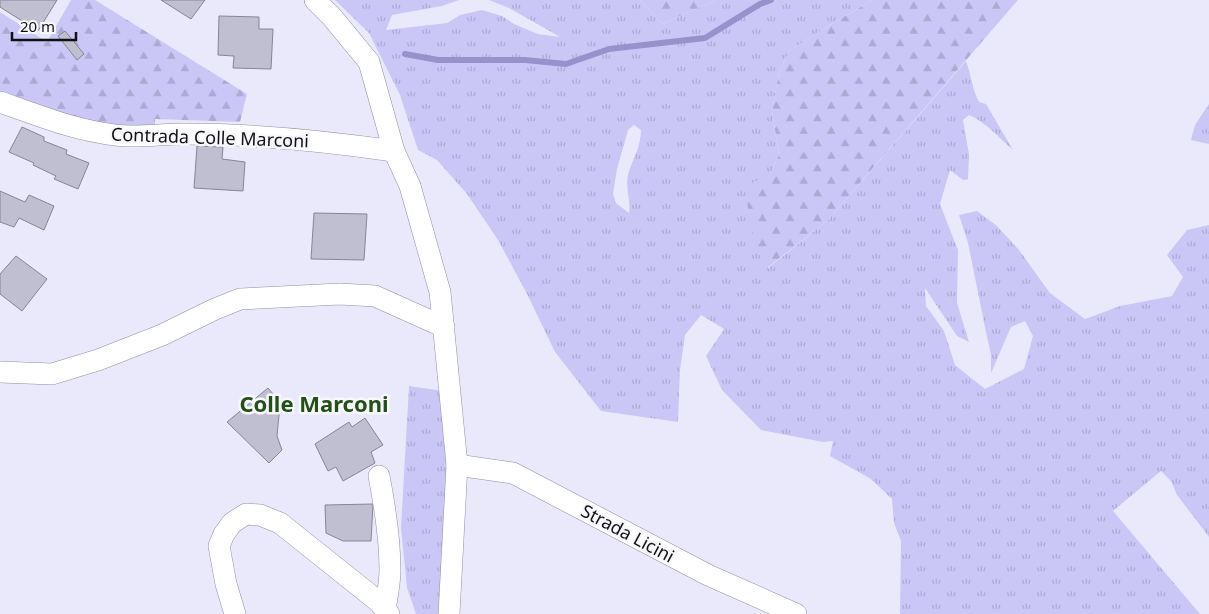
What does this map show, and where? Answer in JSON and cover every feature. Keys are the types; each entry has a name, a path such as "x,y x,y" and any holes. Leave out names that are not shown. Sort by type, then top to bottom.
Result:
{"street":[{"path":"315,0 332,17 369,62 394,151 410,186 440,292 457,465 449,614"},
{"name":"Contrada Colle Marconi","path":"0,102 58,122 103,134 142,137 185,134 311,140 394,151"},
{"path":"0,372 52,374 98,360 162,335 240,299 340,294 375,296 444,327"},
{"name":"Strada Licini","path":"457,465 513,473 708,575 796,614"},
{"path":"378,476 386,509 389,542 390,572 387,612"},
{"path":"235,614 226,584 219,546 224,534 232,523 246,514 260,515 280,523 379,602 387,612"}],"green space":[{"path":"71,0 95,0 247,94 240,122 155,119 155,134 127,135 0,100 0,12 47,42"},
{"path":"335,0 459,0 442,6 392,15 386,30 447,23 460,15 482,10 502,16 514,24 538,34 560,37 509,8 489,0 640,0 662,24 716,0 873,0 789,51 779,73 772,111 779,155 769,177 747,203 750,218 768,268 828,220 966,61 979,102 986,104 1013,150 987,126 975,118 969,115 963,120 969,154 968,179 963,180 950,170 940,204 958,250 957,303 969,342 957,336 925,288 926,306 944,331 955,365 985,389 1024,369 1033,336 1025,321 1011,327 991,373 991,355 968,243 959,215 977,211 997,226 1019,250 1050,293 1085,319 1120,306 1172,296 1183,277 1167,255 1187,230 1209,225 1209,537 1177,495 1171,481 1161,471 1113,511 1200,614 900,614 901,541 894,523 892,499 871,479 830,456 833,441 823,442 761,430 722,390 706,356 724,329 701,315 685,335 680,370 678,422 601,411 555,352 498,240 467,194 437,160 418,150 400,95 369,33","holes":["634,125 641,130 636,154 627,180 629,213 616,203 613,194 617,169 628,130"]},
{"path":"640,0 716,0 662,24"},
{"path":"873,0 1018,0 828,220 767,268 754,245 747,203 753,182 769,177 779,155 772,111 779,73 789,51"},
{"path":"1209,104 1209,144 1191,140 1195,125"},
{"path":"409,386 443,391 448,511 441,614 416,614 407,588 401,528"}],"building":[{"path":"0,0 57,0 38,31 0,7"},
{"path":"161,0 205,0 191,19"},
{"path":"219,16 259,17 259,29 273,29 271,69 233,68 234,56 218,55"},
{"path":"65,31 84,54 77,60 58,36"},
{"path":"22,127 44,137 44,141 67,150 66,154 89,163 78,189 54,179 56,176 33,165 34,163 9,152"},
{"path":"197,146 223,147 222,159 245,162 243,191 194,188"},
{"path":"0,191 25,202 29,195 54,206 44,230 19,218 14,227 0,222"},
{"path":"314,213 367,214 364,260 311,259"},
{"path":"16,256 47,279 22,311 0,294 0,274"},
{"path":"268,388 285,408 279,415 277,436 282,450 269,463 227,422"},
{"path":"365,418 383,445 371,452 375,463 343,481 336,467 328,471 315,444 349,422 352,427"},
{"path":"373,504 371,541 343,541 326,533 325,505"}],"waterway":[{"path":"405,54 438,60 525,60 566,64 609,49 705,38 760,4 771,0"}],"district":[{"name":"Colle Marconi","path":"314,403"}]}
